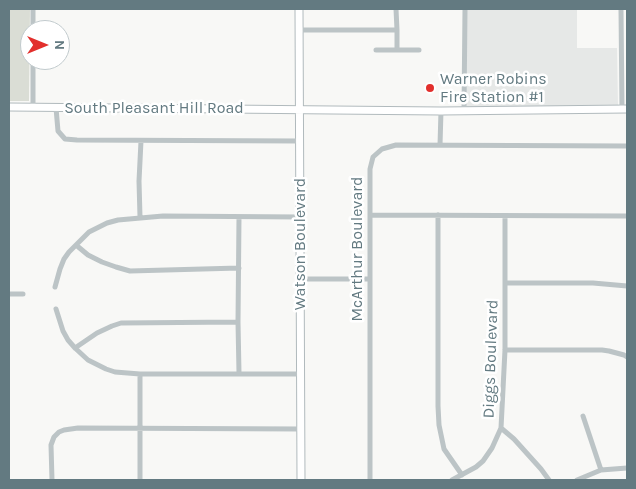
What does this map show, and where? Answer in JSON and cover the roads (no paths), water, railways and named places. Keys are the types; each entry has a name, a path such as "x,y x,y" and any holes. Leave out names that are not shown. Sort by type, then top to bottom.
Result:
{"street":[{"name":"Watson Boulevard","path":"299,9 302,480"},
{"path":"396,9 397,50"},
{"path":"464,110 465,9"},
{"path":"622,9 621,32 625,110"},
{"path":"299,30 396,30"},
{"path":"621,32 627,32"},
{"path":"376,50 419,50"},
{"path":"33,70 33,107"},
{"name":"South Pleasant Hill Road","path":"9,107 625,110"},
{"path":"56,108 58,131 65,139 299,141"},
{"path":"440,145 441,110"},
{"path":"140,217 141,141"},
{"name":"McArthur Boulevard","path":"370,480 370,169 373,157 382,148 396,145 627,146"},
{"path":"370,215 627,216"},
{"path":"438,215 439,425 444,450 462,475"},
{"path":"55,287 64,260 81,238 98,226 118,220 163,216 300,217"},
{"name":"Diggs Boulevard","path":"452,480 476,467 482,461 492,448 501,428 505,350 506,216"},
{"path":"239,217 239,373"},
{"path":"76,245 88,255 102,262 130,271 239,268"},
{"path":"300,279 369,279"},
{"path":"506,283 593,283 627,286"},
{"path":"9,294 24,294"},
{"path":"56,309 63,331 75,348 88,360 115,372 140,374 301,374"},
{"path":"75,348 97,333 112,326 128,322 238,322"},
{"path":"505,350 609,350 627,357"},
{"path":"140,374 140,480"},
{"path":"583,416 601,470"},
{"path":"52,480 51,446 54,437 64,430 78,428 301,429"},
{"path":"501,428 514,439 549,480"},
{"path":"576,480 601,470 627,468"}],"place":[{"name":"Warner Robins Fire Station #1","path":"430,88"}]}
